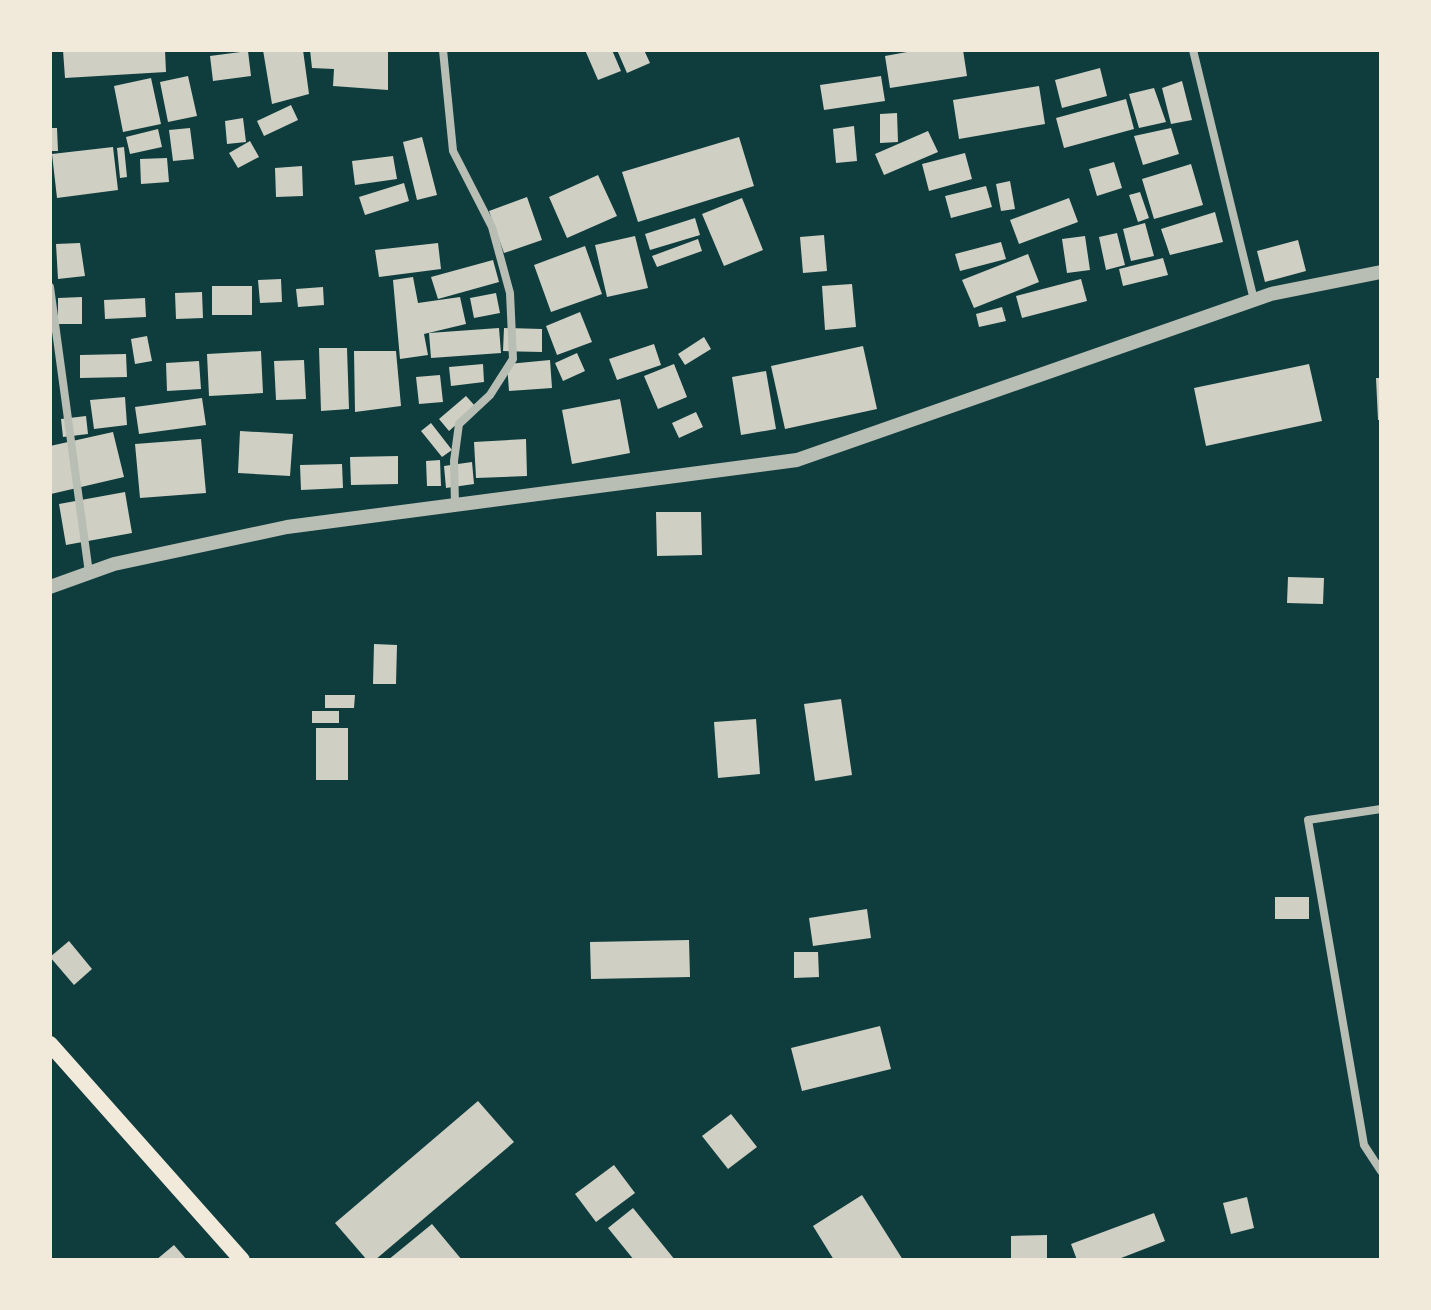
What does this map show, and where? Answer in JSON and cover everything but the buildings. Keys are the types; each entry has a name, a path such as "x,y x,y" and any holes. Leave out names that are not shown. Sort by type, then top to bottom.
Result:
{"main road":[{"path":"50,1044 242,1260"}],"street":[{"path":"443,50 453,151 492,227 510,293 513,359 490,395 459,424 454,461 455,505"},
{"path":"1193,50 1254,300"},
{"path":"50,587 114,564 287,527 797,460 1271,294 1381,272"},
{"path":"50,287 89,573"},
{"path":"1381,809 1308,820 1364,1145 1381,1171"}]}
